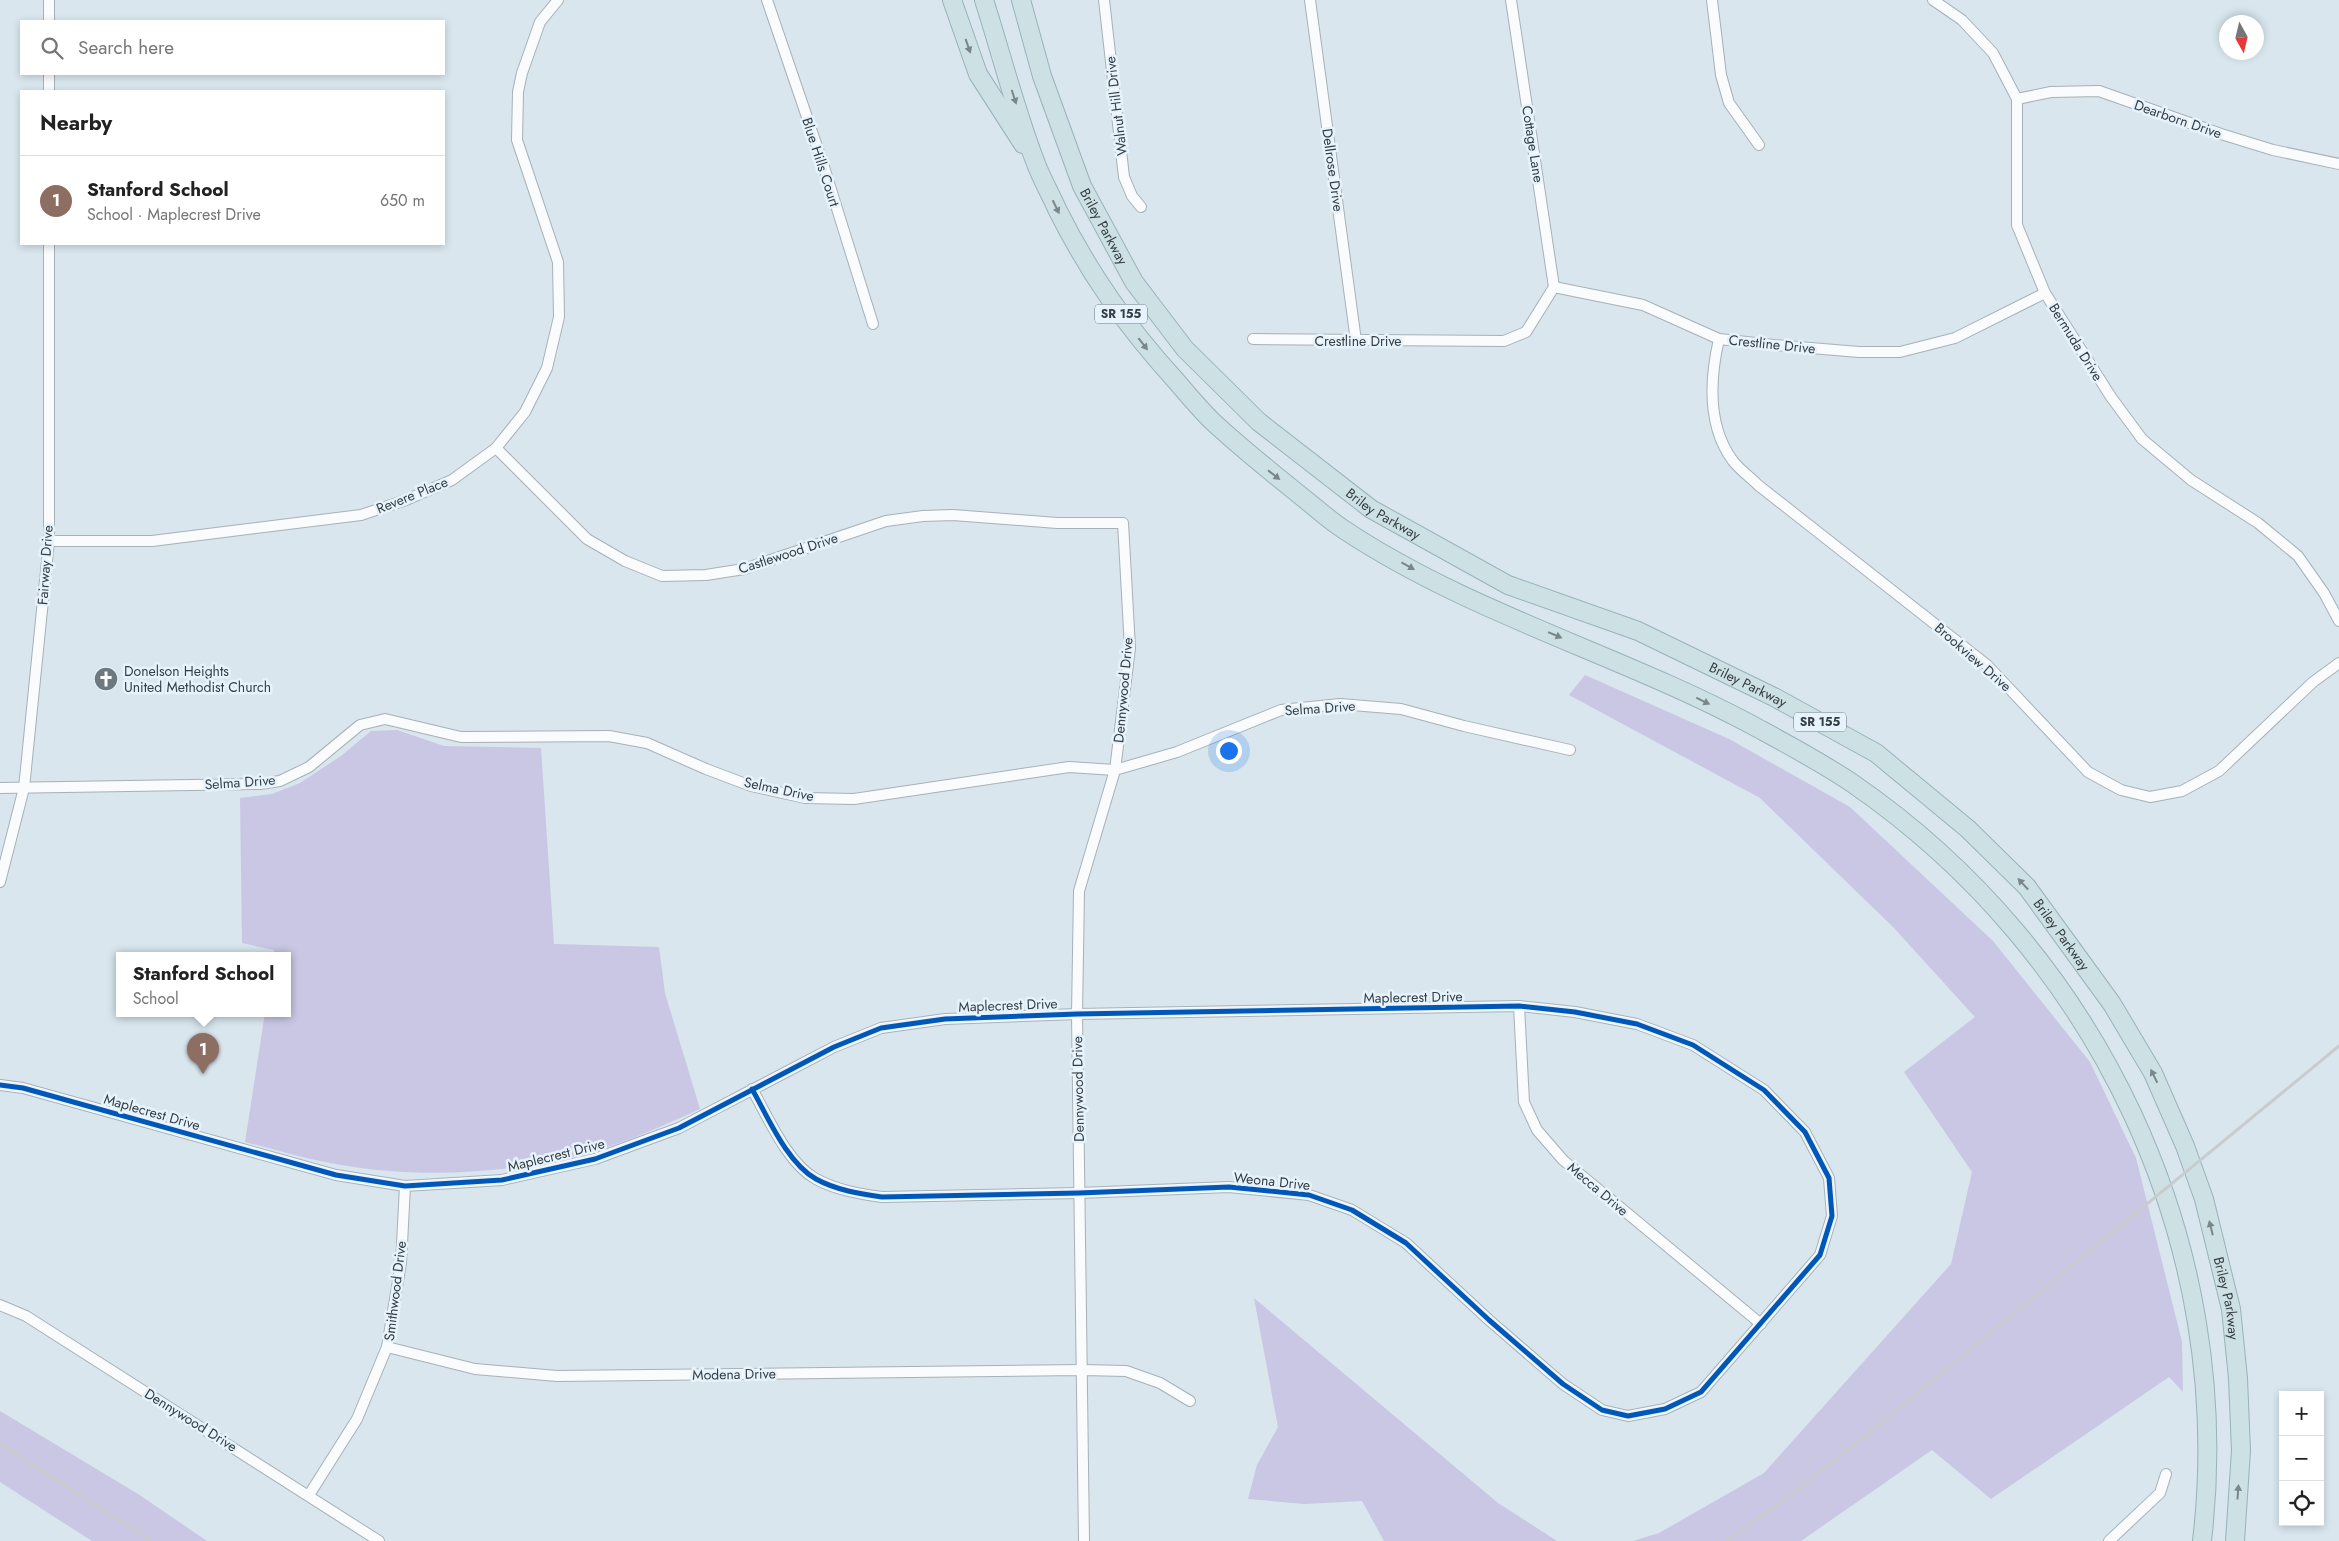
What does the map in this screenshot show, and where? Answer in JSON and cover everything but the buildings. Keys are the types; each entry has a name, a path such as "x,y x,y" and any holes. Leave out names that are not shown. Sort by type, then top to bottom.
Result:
{"highway":[{"path":"952,0 978,74 1035,163"},
{"name":"SR 155","path":"984,0 1035,163 1070,234 1097,282 1146,348 1208,418 1274,475 1342,528 1412,569 1492,609 1630,667 1751,724 1852,783 1928,842 1995,908 2037,955 2088,1031 2130,1106 2157,1168 2178,1231 2193,1301 2204,1378 2208,1453 2202,1541"},
{"name":"Briley Parkway","path":"1021,0 1042,76 1082,186 1134,282 1185,349 1259,422 1371,509 1508,585 1638,631 1774,697 1876,753 1968,829 2027,887 2112,1004 2153,1073 2185,1146 2204,1199 2231,1310 2238,1378 2241,1451 2235,1541"},
{"path":"1025,0 1028,25"}],"street":[{"path":"49,20 50,0"},
{"name":"Revere Place","path":"49,541 152,541 361,515 406,500 452,480 496,448 525,412 547,368 559,317 558,262 517,140 518,92 522,74 540,22 558,0"},
{"name":"Blue Hills Court","path":"766,0 824,167 873,324"},
{"name":"Walnut Hill Drive","path":"1104,0 1124,177 1132,196 1141,207"},
{"name":"Dellrose Drive","path":"1310,0 1356,341"},
{"name":"Cottage Lane","path":"1511,0 1554,287"},
{"path":"1712,0 1721,75 1730,103 1759,145"},
{"name":"Bermuda Drive","path":"1933,0 1962,20 1993,53 2016,99 2017,225 2045,293 2111,397 2142,439 2192,480 2258,523 2298,556 2324,593 2339,621"},
{"path":"49,75 49,90"},
{"name":"Dearborn Drive","path":"2016,99 2050,92 2099,92 2273,150 2339,164"},
{"name":"Fairway Drive","path":"0,882 24,788 49,541 49,245"},
{"name":"Crestline Drive","path":"1253,339 1504,341 1526,332 1554,287 1643,305 1719,338 1774,345 1860,352 1900,352 1955,338 2045,293"},
{"name":"Brookview Drive","path":"1719,338 1713,367 1713,400 1717,430 1733,460 1758,485 1987,665 2088,772 2121,790 2150,797 2182,791 2219,771 2313,682 2339,663"},
{"name":"Castlewood Drive","path":"496,448 587,539 625,561 662,576 706,575 744,569 886,521 923,516 953,516 1057,523 1123,523"},
{"name":"Dennywood Drive","path":"1084,1541 1077,1014 1079,891 1115,770 1130,648 1123,523"},
{"name":"Selma Drive","path":"0,788 260,784 280,780 309,767 360,725 385,719 461,737 609,736 647,743 751,786 805,798 854,799 1069,767 1115,770 1177,752 1280,710 1340,704 1401,709 1464,726 1570,750"},
{"name":"Maplecrest Drive","path":"0,1084 23,1088 336,1175 405,1186 502,1180 595,1159 679,1128 834,1047 881,1028 945,1019 1077,1014 1519,1006 1575,1012 1637,1024 1693,1045 1764,1090 1804,1132 1829,1178 1832,1216 1820,1255 1762,1324"},
{"name":"Mecca Drive","path":"1519,1006 1524,1102 1537,1130 1563,1160 1762,1324"},
{"name":"Weona Drive","path":"752,1089 793,1160 815,1179 851,1192 882,1197 1079,1193 1229,1187 1309,1195 1352,1210 1406,1243 1489,1320 1563,1384 1602,1410 1628,1416 1665,1409 1701,1392 1762,1324"},
{"name":"Smithwood Drive","path":"309,1495 356,1419 387,1347 400,1263 405,1186"},
{"name":"Dennywood Drive","path":"0,1305 26,1316 379,1541"},
{"name":"Modena Drive","path":"387,1347 475,1369 557,1376 1126,1371 1160,1383 1190,1401"},
{"path":"2109,1541 2160,1493 2166,1474"}],"shaded area":[{"path":"1585,675 1729,739 1850,807 1993,941 2090,1062 2136,1158 2182,1342 2183,1392 2169,1377 1991,1499 1932,1450 1801,1541 1633,1541 1659,1533 1764,1473 1951,1264 1972,1172 1904,1072 1975,1017 1893,927 1760,798 1569,695"},
{"path":"397,730 444,746 541,748 554,944 659,947 665,993 700,1109 636,1137 585,1154 512,1168 484,1171 427,1173 369,1169 317,1160 245,1142 264,1017 291,1017 291,952 274,952 274,950 242,943 240,798 272,794 300,783 341,756 371,731"},
{"path":"1254,1298 1498,1503 1557,1541 1384,1541 1362,1501 1305,1504 1248,1499 1257,1465 1278,1427"},
{"path":"0,1411 138,1494 207,1541 92,1541 0,1482"}],"railway":[{"path":"1727,1541 1793,1493 1860,1440 2339,1046"},
{"path":"0,1444 152,1541"}],"cycle path":[{"path":"0,1085 23,1088 336,1175 405,1186 502,1180 595,1159 679,1128 834,1047 881,1028 945,1019 1077,1014 1519,1006 1575,1012 1637,1024 1693,1045 1764,1090 1805,1132 1829,1178 1832,1216 1820,1255 1701,1392 1665,1409 1628,1416 1602,1410 1563,1384 1489,1320 1406,1243 1352,1210 1309,1195 1229,1187 1079,1193 882,1197 857,1193 824,1183 806,1172 787,1151 772,1126 758,1100 752,1089"}],"place":[{"name":"Donelson Heights United Methodist Church","path":"106,679"},
{"name":"Stanford School","path":"203,1074"}]}
